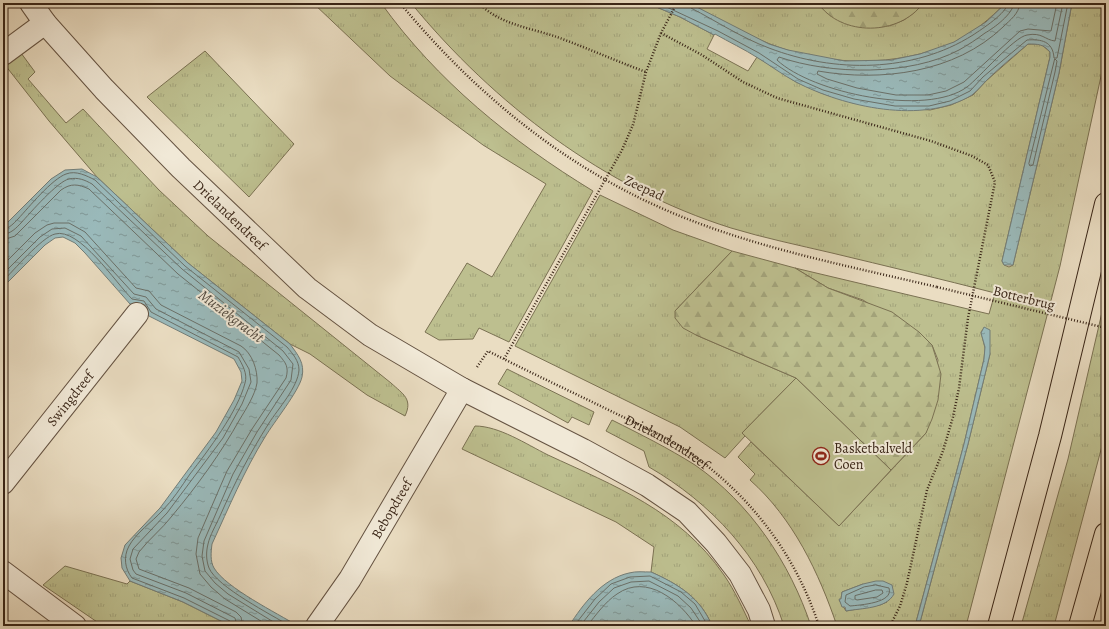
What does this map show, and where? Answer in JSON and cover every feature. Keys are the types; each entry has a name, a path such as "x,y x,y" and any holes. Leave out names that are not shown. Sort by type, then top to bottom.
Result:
{"highway":[{"path":"999,626 1050,436 1106,204"},
{"path":"1080,626 1106,534"}],"street":[{"name":"Drielandendreef","path":"31,3 45,23 104,89 181,168 307,288 370,335 462,389 589,453 647,485 688,512 716,542 740,574 759,610 764,626"},
{"path":"3,54 45,23"},
{"name":"Swingdreef","path":"3,483 137,314"},
{"name":"Bebopdreef","path":"318,626 350,579 462,389"},
{"path":"3,572 75,626"}],"path":[{"name":"Zeepad","path":"400,3 428,38 467,78 491,99 552,147 605,181 684,217 740,237 937,287"},
{"path":"479,3 484,9 500,18 556,37 646,72"},
{"path":"504,359 605,181 633,125 646,72 661,34 676,3"},
{"path":"661,34 702,55 744,82 778,98 930,141 972,156 988,165 995,182 968,318 959,388 953,417 943,452 927,490 907,583 900,606 890,626"},
{"name":"Botterbrug","path":"937,287 1106,328"},
{"name":"Drielandendreef","path":"462,389 488,351 670,440 700,460 729,483 754,509 777,538 799,576 811,602 819,626"}],"green space":[{"path":"313,3 381,3 426,58 477,108 533,152 593,191 509,342 479,328 473,339 439,340 425,332 467,263 492,277 546,184 483,145 390,76"},
{"path":"411,3 647,3 680,17 714,35 707,49 748,71 757,57 796,82 821,93 853,103 930,110 951,105 973,95 986,81 1028,44 1041,44 1050,52 1050,57 1002,261 1004,265 1009,267 1013,265 1059,73 1072,3 1106,3 1106,53 1060,266 966,626 919,626 968,444 990,354 984,328 981,332 985,348 984,359 964,444 915,626 837,626 822,586 803,547 779,511 750,480 755,474 738,457 751,442 839,526 926,433 938,360 932,345 863,300 828,288 795,268 989,314 995,293 756,235 731,228 684,211 639,190 596,166 554,138 515,108 478,75 443,40","holes":["863,584 887,602 880,605 846,611 839,600 841,599 842,592"]},
{"path":"689,3 818,3 827,13 889,26 904,20 915,12 923,3 1006,3 974,30 953,43 909,57 862,61 838,60 792,52 749,35"},
{"path":"818,3 923,3 913,14 900,22 870,28 855,27 841,22 828,14"},
{"path":"205,51 294,144 249,197 147,97"},
{"path":"21,53 35,72 28,79 66,123 83,109 159,190 208,236 399,390 406,397 408,405 405,416 367,395 310,354 290,344 188,263 97,177 49,121 5,65"},
{"path":"600,195 673,230 732,251 675,311 696,335 796,378 742,433 745,436 725,458 680,427 515,346"},
{"path":"732,251 795,268 828,288 892,312 919,332 932,345 941,374 938,400 932,419 926,433 891,470 796,378 696,335 683,328 675,318 675,311"},
{"path":"1106,295 1106,431 1054,626 1021,626 1068,459"},
{"path":"507,369 594,412 589,425 572,417 568,423 498,384"},
{"name":"Basketbalveld Coen","path":"796,378 891,470 839,526 742,433"},
{"path":"612,420 695,465 715,480 733,497 766,536 780,557 792,580 811,626 784,626 762,577 732,534 693,497 672,481 649,467 644,451 606,431"},
{"path":"475,426 493,429 512,436 622,490 667,517 707,553 724,575 751,626 712,626 702,607 688,593 651,572 654,547 616,522 462,449"},
{"path":"65,566 127,584 130,581 183,602 231,626 103,626 43,585"}],"water":[{"path":"647,3 689,3 769,44 788,50 845,61 891,60 920,54 954,42 986,22 1006,3 1072,3 1059,73 1013,265 1004,265 1002,261 1050,57 1050,52 1045,47 1038,44 1028,44 972,95 952,104 931,109 907,111 884,109 837,99 815,91 796,82 753,55 715,34 714,35 680,17"},
{"name":"Muziekgracht","path":"82,169 97,177 188,263 290,344 302,363 303,372 300,383 250,463 212,544 211,553 214,568 229,584 298,626 231,626 183,602 130,581 122,568 121,558 125,545 160,508 216,432 234,400 242,381 241,372 234,359 147,315 142,304 130,304 75,243 63,237 55,238 45,245 3,287 3,227 51,179 65,170"},
{"path":"984,327 990,330 990,354 968,444 919,626 915,626 964,444 984,359 985,347 981,333"},
{"path":"632,572 651,572 688,593 702,607 712,626 569,626 587,601 610,581 619,576"},
{"path":"876,581 883,581 892,585 894,594 885,603 873,607 846,611 845,607 842,607 839,599 841,599 842,592"}],"place":[{"name":"Basketbalveld Coen","path":"821,456"}]}
